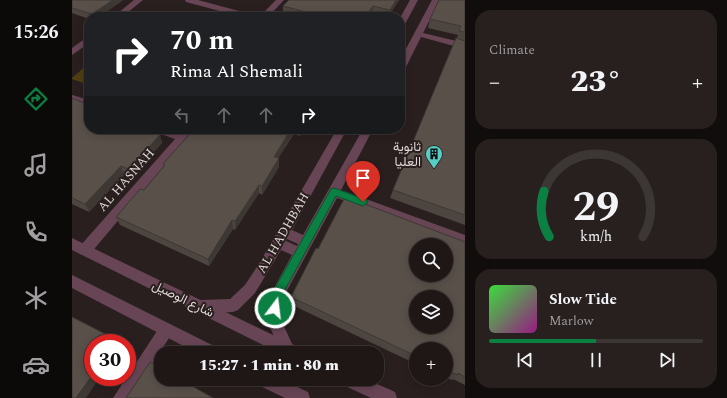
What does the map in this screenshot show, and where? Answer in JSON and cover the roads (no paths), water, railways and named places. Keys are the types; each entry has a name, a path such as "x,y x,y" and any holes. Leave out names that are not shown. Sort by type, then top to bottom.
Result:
{"street":[{"path":"123,12 139,0"},
{"path":"189,0 233,12"},
{"path":"268,12 280,0"},
{"path":"405,17 414,0"},
{"path":"405,60 436,0"},
{"path":"419,34 465,46"},
{"path":"72,52 84,43"},
{"path":"72,98 84,102"},
{"name":"AL HASNAH","path":"78,247 185,134"},
{"name":"AL HADHBAH","path":"201,307 233,304 250,289 265,266 339,134"},
{"name":"AL HADHBAH","path":"288,346 274,320 276,297 365,134"},
{"path":"334,192 465,240"},
{"path":"281,237 303,247"},
{"name":"شارع الوصيل","path":"78,247 281,346"},
{"path":"72,281 198,346"},
{"path":"121,398 166,330"},
{"path":"278,386 302,398"},
{"path":"364,386 389,398"}],"place":[{"name":"ثانوية العليا","path":"434,169"}]}
